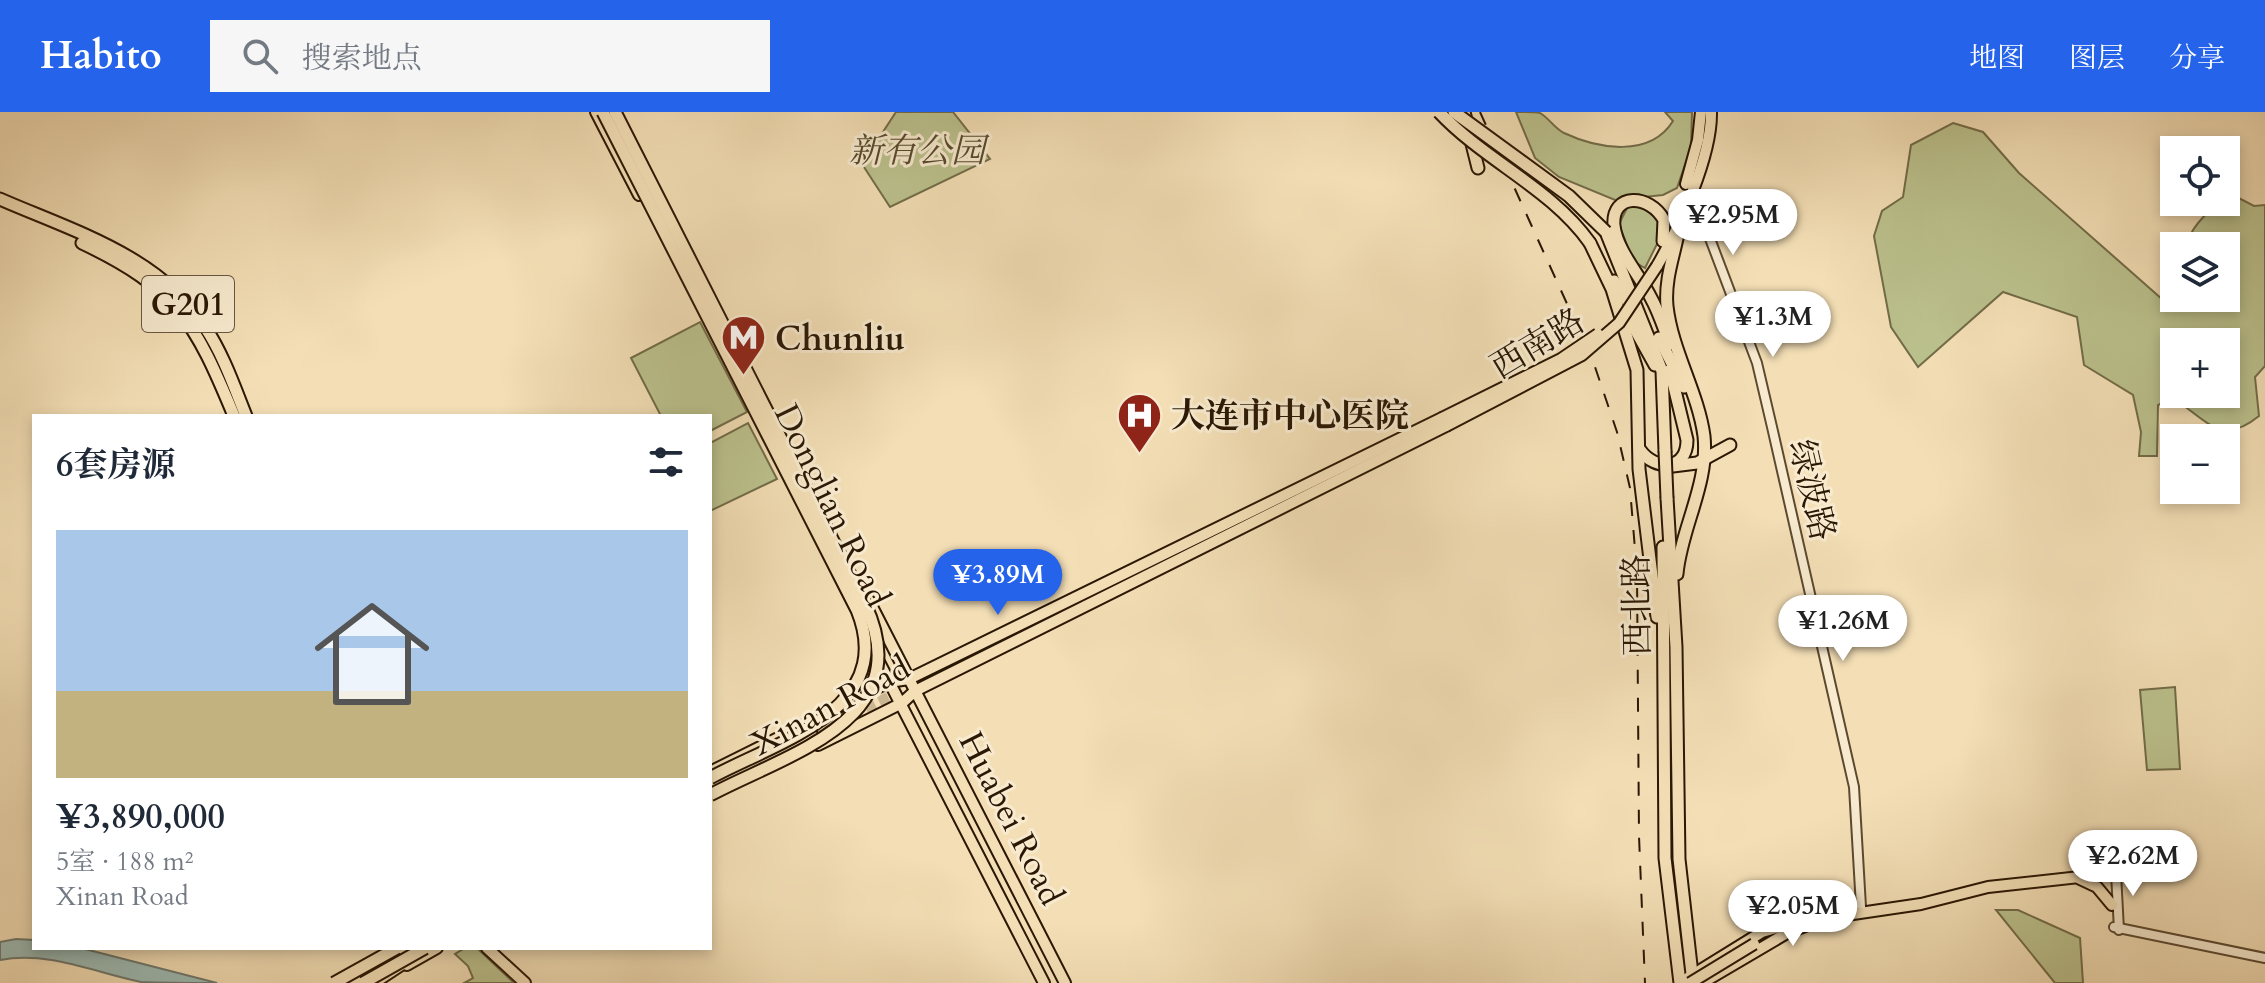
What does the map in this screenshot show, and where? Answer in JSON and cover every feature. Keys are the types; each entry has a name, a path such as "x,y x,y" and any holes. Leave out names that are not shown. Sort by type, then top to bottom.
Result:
{"highway":[{"name":"Donglian Road","path":"603,112 857,610 866,635 860,678 839,708 712,788"},
{"name":"Donglian Road","path":"617,112 865,604 879,645 879,667 873,690 854,715 829,734 712,788"},
{"path":"1439,112 1489,156 1555,203 1590,243 1655,366"},
{"path":"1454,112 1569,196 1606,232 1697,413"},
{"path":"1464,112 1478,168"},
{"name":"G201","path":"0,199 127,256 174,290 205,327 245,414"},
{"path":"1663,241 1664,220 1649,201 1637,199 1626,202 1617,212 1614,223 1617,237 1651,298 1686,390"},
{"name":"G201","path":"0,207 122,262 168,296 197,332 233,414"},
{"path":"1639,450 1647,460 1688,466 1730,445 1710,443 1704,435 1667,307 1669,275 1681,216 1695,215 1704,223"},
{"name":"西北路","path":"1606,232 1662,371 1662,451"},
{"name":"西北路","path":"1590,243 1635,312 1655,366 1665,498 1679,859 1690,981"},
{"path":"1612,289 1637,370 1639,450 1670,653"},
{"path":"1668,354 1687,440 1686,452 1672,465"},
{"path":"1670,653 1679,555 1703,460 1704,435"},
{"name":"西北路","path":"1670,653 1665,858 1677,960 1690,981"},
{"path":"325,983 388,950"},
{"path":"334,983 389,950"},
{"path":"393,950 401,968"},
{"path":"354,983 394,960 404,950"},
{"path":"363,983 419,950"}],"main road":[{"name":"Huabei Road","path":"596,112 1044,983"},
{"name":"Huabei Road","path":"617,112 1065,983"},
{"name":"西南路","path":"1654,264 1687,180 1701,112"},
{"name":"西南路","path":"1444,422 1582,355 1619,323 1681,216 1707,142 1711,112"},
{"name":"Xinan Road","path":"974,654 1444,422"},
{"name":"Xinan Road","path":"712,787 736,758 889,682 909,679 1104,590"},
{"name":"Xinan Road","path":"712,789 748,781 902,703 915,691 1104,590"},
{"name":"Xinan Road","path":"712,788 751,764 812,735"},
{"path":"712,788 725,779 736,758"},
{"path":"725,779 748,781"},
{"path":"1690,981 1762,932 1797,922 1987,882 2112,873"},
{"path":"1755,947 1818,921 1921,904 1988,887 2112,873"},
{"path":"2078,879 2097,887 2112,905"},
{"path":"1710,983 1818,921"},
{"path":"1690,981 1797,922"},
{"path":"401,968 420,950"},
{"path":"374,983 433,950"},
{"path":"483,950 518,983"},
{"path":"489,950 525,983"},
{"path":"1690,956 1696,964 1712,964"}],"street":[{"name":"绿波路","path":"1691,189 1757,363 1854,787 1861,907"},
{"path":"2112,873 2112,905 2117,927"},
{"path":"2112,873 2117,927"},
{"path":"2117,927 2265,955"}],"green space":[{"name":"新有公园","path":"896,112 953,112 990,159 890,207 862,164"},
{"path":"1516,112 1540,113 1560,131 1578,139 1623,147 1651,141 1663,133 1673,121 1665,112 1692,112 1691,147 1677,188 1663,195 1615,200 1559,177 1535,158"},
{"path":"1953,123 1983,132 2019,173 2160,297 2160,312 2240,312 2240,232 2192,232 2204,216 2240,216 2240,199 2254,206 2265,205 2265,366 2255,377 2259,416 2240,427 2240,424 2210,424 2186,408 2240,408 2240,328 2160,328 2157,456 2139,456 2141,432 2133,395 2084,365 2077,317 2003,292 1918,367 1891,327 1874,236 1882,211 1903,197 1911,145"},
{"path":"1646,204 1659,218 1658,242 1645,268 1633,261 1619,224 1628,206"},
{"path":"700,322 747,412 712,430 712,414 660,414 631,358"},
{"path":"748,423 777,479 712,510 712,442"},
{"path":"2175,687 2180,769 2147,770 2140,690"},
{"path":"1996,910 2018,910 2080,938 2083,983 2055,983"},
{"path":"462,950 479,950 514,983 464,983 473,978 468,966 455,954"}],"water":[{"path":"32,940 32,950 89,950 217,983 141,982 53,960 0,960 0,942"}],"tunnel":[{"path":"812,735 974,654"}],"railway":[{"path":"1480,112 1593,361 1617,432 1630,488 1637,574 1639,836 1645,983"}],"place":[{"name":"Chunliu","path":"744,377"},
{"name":"大连市中心医院","path":"1140,454"}]}
